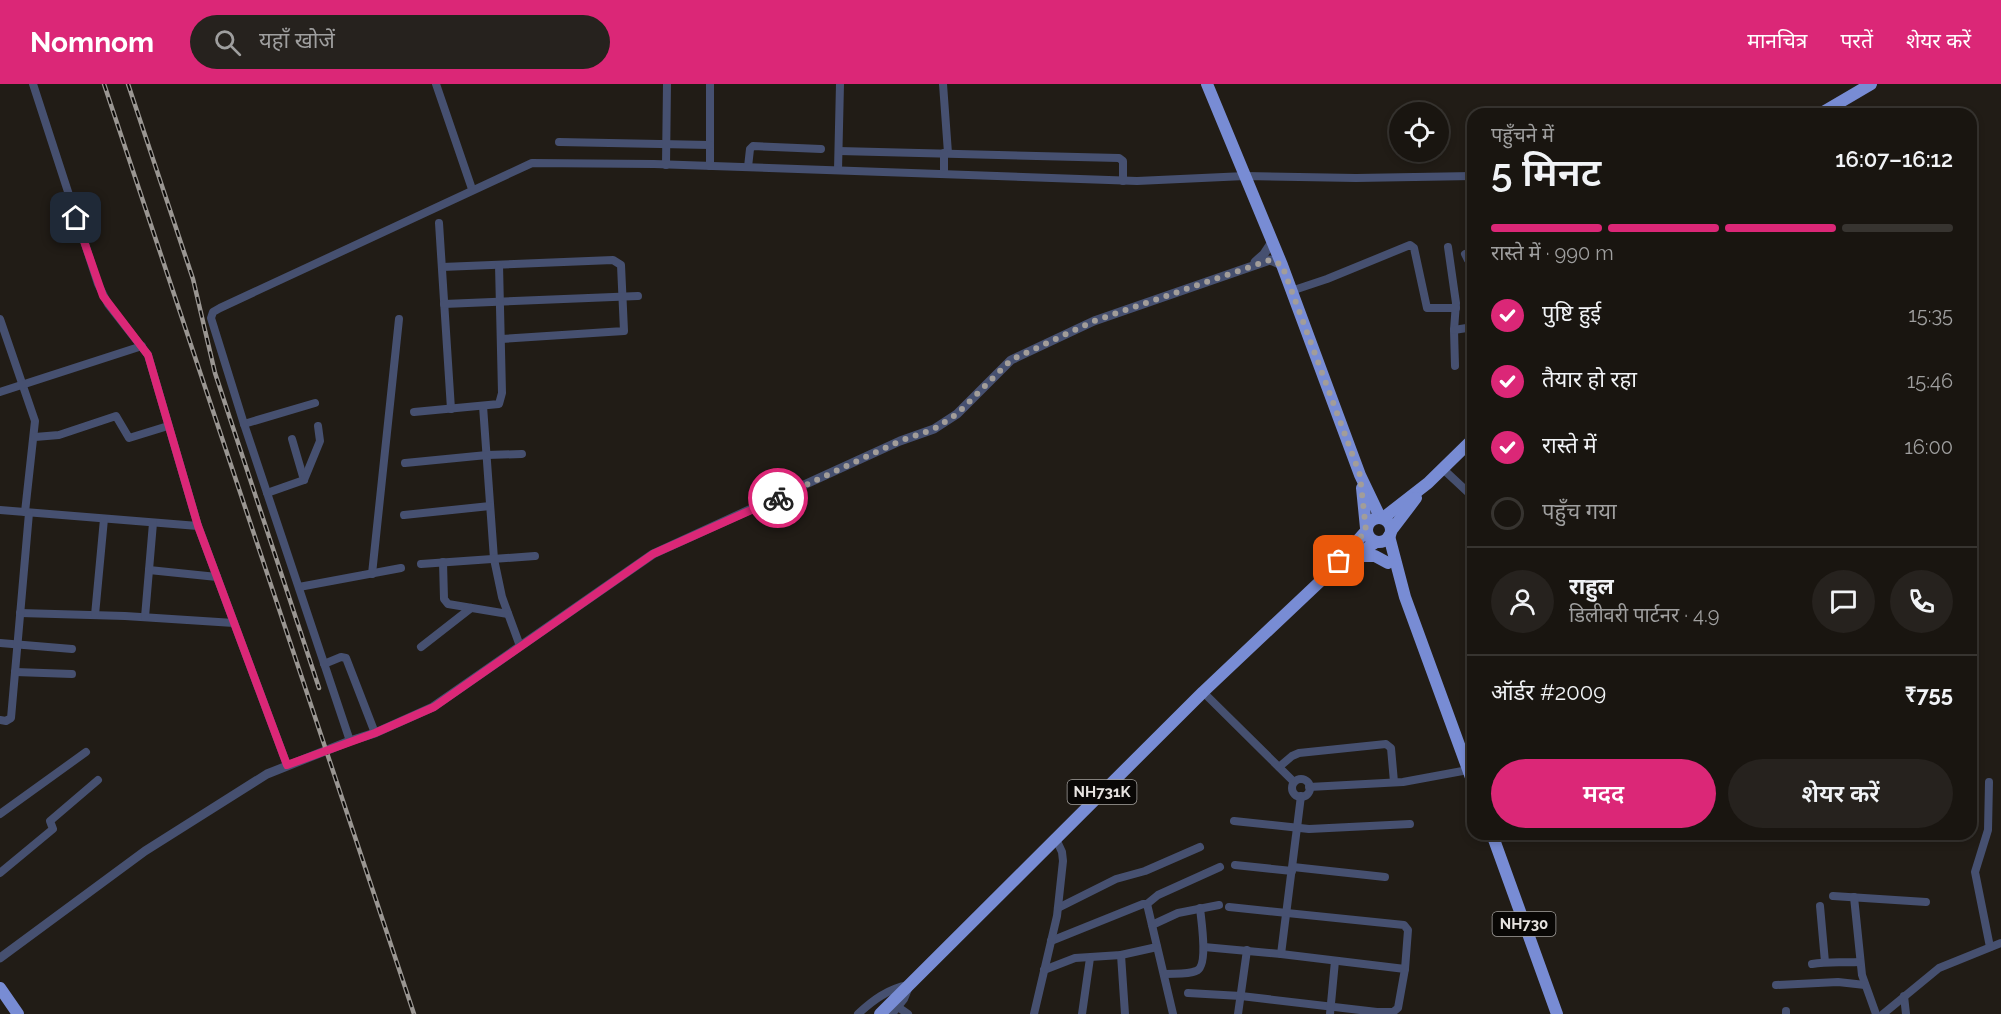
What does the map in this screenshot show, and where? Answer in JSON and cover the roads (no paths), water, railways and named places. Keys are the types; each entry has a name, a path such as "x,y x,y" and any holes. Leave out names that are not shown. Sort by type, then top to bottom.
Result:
{"highway":[{"path":"1207,84 1282,265 1360,475 1382,518 1390,526 1384,538 1388,563 1405,597"},
{"path":"1830,108 1871,84"},
{"name":"NH731K","path":"1382,518 1428,483 1467,446"},
{"path":"1360,475 1368,536 1384,538"},
{"name":"NH731K","path":"1328,574 1384,538 1428,483"},
{"path":"1366,530 1371,520 1382,518"},
{"name":"NH731K","path":"880,1014 1203,692 1328,574 1366,530"},
{"path":"1384,538 1467,767"},
{"path":"1357,556 1376,556 1388,563"},
{"name":"NH730","path":"1494,840 1557,1014"},
{"path":"0,988 18,1014"}],"street":[{"path":"33,84 98,284 108,304 142,346 150,361 198,526 287,765"},
{"path":"436,84 472,189"},
{"path":"666,165 667,84"},
{"path":"710,84 710,166"},
{"path":"838,170 840,84"},
{"path":"943,84 946,153 944,174"},
{"path":"559,142 710,145"},
{"path":"748,167 750,149 753,146 821,149"},
{"path":"839,151 1119,158 1123,161 1123,181"},
{"path":"350,741 244,424 211,318 213,312 472,189 532,163 748,167 1123,181 1245,176 1356,178 1467,176"},
{"path":"439,223 451,409"},
{"path":"1251,265 1264,254 1272,242"},
{"path":"1291,291 1410,245 1414,248 1427,308 1456,308"},
{"path":"1448,247 1456,308 1455,366"},
{"path":"0,958 145,851 267,774 375,733 434,707 653,554 900,441 934,429 957,414 1011,360 1094,321 1213,281 1251,265 1270,260 1282,265"},
{"path":"442,267 617,261 621,265 625,327 621,332 501,339"},
{"path":"414,412 499,404 501,400 500,265"},
{"path":"444,303 638,296"},
{"path":"372,574 399,318"},
{"path":"0,319 35,421 11,718 6,721 0,720"},
{"path":"1454,330 1467,328"},
{"path":"0,392 142,346"},
{"path":"244,424 315,403"},
{"path":"483,406 494,559 499,587 520,646"},
{"path":"35,437 59,435 117,416 129,438 168,426"},
{"path":"267,493 304,480 320,441 318,426"},
{"path":"292,439 304,480"},
{"path":"405,463 522,454"},
{"path":"1443,469 1467,491"},
{"path":"404,515 490,506"},
{"path":"0,510 198,526"},
{"path":"95,615 104,519"},
{"path":"145,617 153,523"},
{"path":"421,564 535,556"},
{"path":"443,562 446,603 508,614"},
{"path":"299,587 401,568"},
{"path":"149,570 217,577"},
{"path":"421,647 471,608"},
{"path":"20,613 145,617 234,623"},
{"path":"0,643 72,649"},
{"path":"324,664 340,657 346,658 375,733"},
{"path":"15,672 72,674"},
{"path":"1203,692 1294,782"},
{"path":"1279,767 1295,754 1386,744 1391,748 1394,782"},
{"path":"0,814 86,752"},
{"path":"1309,787 1394,782 1467,770"},
{"path":"1302,779 1307,782 1309,787 1306,795 1295,795 1292,790 1294,782 1302,779"},
{"path":"0,873 53,829 51,822 98,780"},
{"path":"1989,782 1988,830 1975,872 1990,947"},
{"path":"1281,954 1301,796"},
{"path":"1234,821 1309,829 1410,824"},
{"path":"1034,1014 1058,908 1064,861 1056,839"},
{"path":"1058,908 1116,879 1145,871 1200,847"},
{"path":"1235,865 1385,877"},
{"path":"1051,941 1147,904 1158,895 1220,867"},
{"path":"1833,896 1926,902"},
{"path":"1854,897 1860,962 1865,985 1876,1014"},
{"path":"1147,904 1173,1014"},
{"path":"1152,925 1178,913 1219,905"},
{"path":"1820,906 1825,962"},
{"path":"1188,993 1241,996 1330,1011 1396,1010 1405,969 1408,930 1404,925 1229,907"},
{"path":"1164,974 1199,970 1204,947 1200,908"},
{"path":"1883,1014 1939,968 2001,943"},
{"path":"1044,970 1075,958 1121,955 1157,947"},
{"path":"1204,947 1405,969"},
{"path":"1238,1014 1247,950"},
{"path":"1121,955 1125,1014"},
{"path":"1082,1014 1090,958"},
{"path":"1330,1011 1335,961"},
{"path":"1812,964 1831,961 1840,964 1860,962"},
{"path":"1776,985 1838,982 1865,985"},
{"path":"908,1014 895,1011 910,985"},
{"path":"858,1014 893,988 910,985"},
{"path":"1904,996 1906,1014"}],"railway":[{"path":"104,84 414,1014"},
{"path":"128,84 193,279 215,373 319,688"}]}
